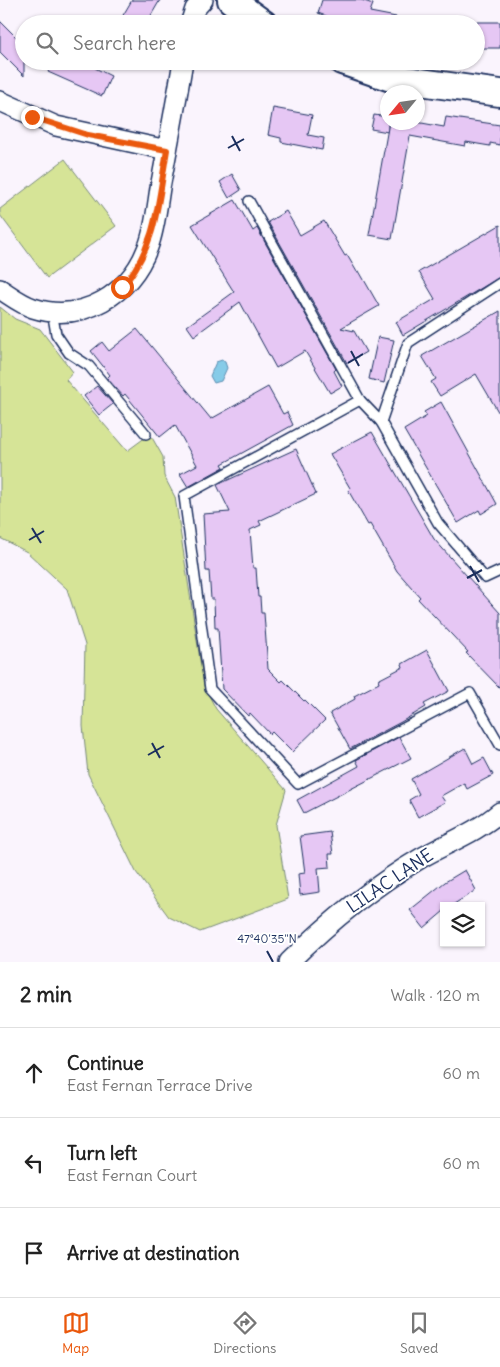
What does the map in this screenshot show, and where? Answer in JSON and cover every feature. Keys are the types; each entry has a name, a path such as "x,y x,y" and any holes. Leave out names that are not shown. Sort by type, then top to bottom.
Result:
{"street":[{"path":"193,15 195,9 203,0"},
{"path":"232,0 252,15"},
{"path":"0,289 31,307 52,312 76,311 104,302 136,272 151,236 181,70"},
{"path":"368,70 391,78 500,93"},
{"path":"0,101 32,117 56,126 167,150"},
{"name":"LILAC LANE","path":"289,962 328,924 381,883 469,833 500,812"}],"lane":[{"path":"249,201 360,400 381,422 438,523 485,578 500,571"},
{"path":"381,422 408,343 500,283"},
{"path":"52,312 56,334 69,353 89,366 146,434"},
{"path":"360,400 184,496 210,690 298,784 470,693 500,745"}],"green space":[{"path":"65,159 116,226 47,278 0,215 0,209"},
{"path":"0,307 15,319 40,329 73,372 66,380 127,451 150,434 163,457 164,476 175,497 204,686 216,709 286,790 276,825 288,899 200,932 169,917 136,872 88,774 83,726 85,645 67,589 27,552 0,538"}],"water":[{"path":"222,360 227,368 221,381 214,383 210,376 216,362"}],"building":[{"path":"132,0 160,0 151,15 123,15"},
{"path":"322,0 361,0 373,4 370,12 386,15 323,15 318,13"},
{"path":"0,21 15,36 15,67 0,52"},
{"path":"485,22 500,22 500,48 485,48"},
{"path":"18,70 24,70 24,76"},
{"path":"49,70 99,70 111,76 102,96 48,72"},
{"path":"273,108 312,115 308,135 324,138 322,150 281,142 281,138 268,135"},
{"path":"374,115 380,116 380,130 388,130 388,132 371,129"},
{"path":"446,117 500,125 500,145 490,143 490,146 466,142 465,146 410,136 392,239 369,235 388,130 425,130 425,124 444,127"},
{"path":"232,174 241,190 229,198 220,182"},
{"path":"235,200 253,231 257,228 336,369 334,371 342,386 330,393 305,351 276,368 240,302 194,336 187,326 234,292 192,225"},
{"path":"286,211 300,235 324,221 345,256 347,255 357,272 359,271 379,306 341,328 354,331 366,352 347,363 268,222"},
{"path":"500,225 500,277 403,335 396,322 435,299 419,272"},
{"path":"500,311 500,415 476,374 440,396 431,382 436,379 422,356"},
{"path":"137,329 211,419 268,387 283,414 287,412 293,425 222,464 224,467 188,487 180,474 197,465 175,425 160,437 125,394 123,396 107,378 110,375 91,351 102,342 109,351"},
{"path":"378,337 394,340 384,383 369,379"},
{"path":"97,386 113,404 99,415 84,396"},
{"path":"441,402 497,504 481,514 479,510 458,523 404,430 427,416 424,412"},
{"path":"372,432 434,539 500,613 500,688 418,599 420,597 397,571 370,524 368,525 348,490 350,488 330,454"},
{"path":"296,449 316,494 259,521 261,525 250,530 253,568 256,568 261,613 264,613 268,669 281,682 283,680 325,720 292,752 272,732 270,734 250,713 248,716 222,689 218,628 215,628 214,599 211,599 209,571 206,571 203,514 230,512 217,485"},
{"path":"427,650 449,691 424,704 426,707 401,722 350,749 330,713 355,699 354,696 379,683 378,680 403,667 402,664"},
{"path":"399,737 411,758 304,813 297,800 359,766 356,760"},
{"path":"465,748 473,764 484,758 493,775 467,789 464,783 441,796 445,802 418,817 409,800 419,794 411,779"},
{"path":"330,832 333,854 329,854 330,867 318,868 320,892 300,895 298,874 305,873 300,836"},
{"path":"465,870 476,890 457,902 440,902 440,914 424,928 410,910 445,882"}],"route":[{"path":"32,117 88,135 167,150 148,248 136,272 122,287"}]}
